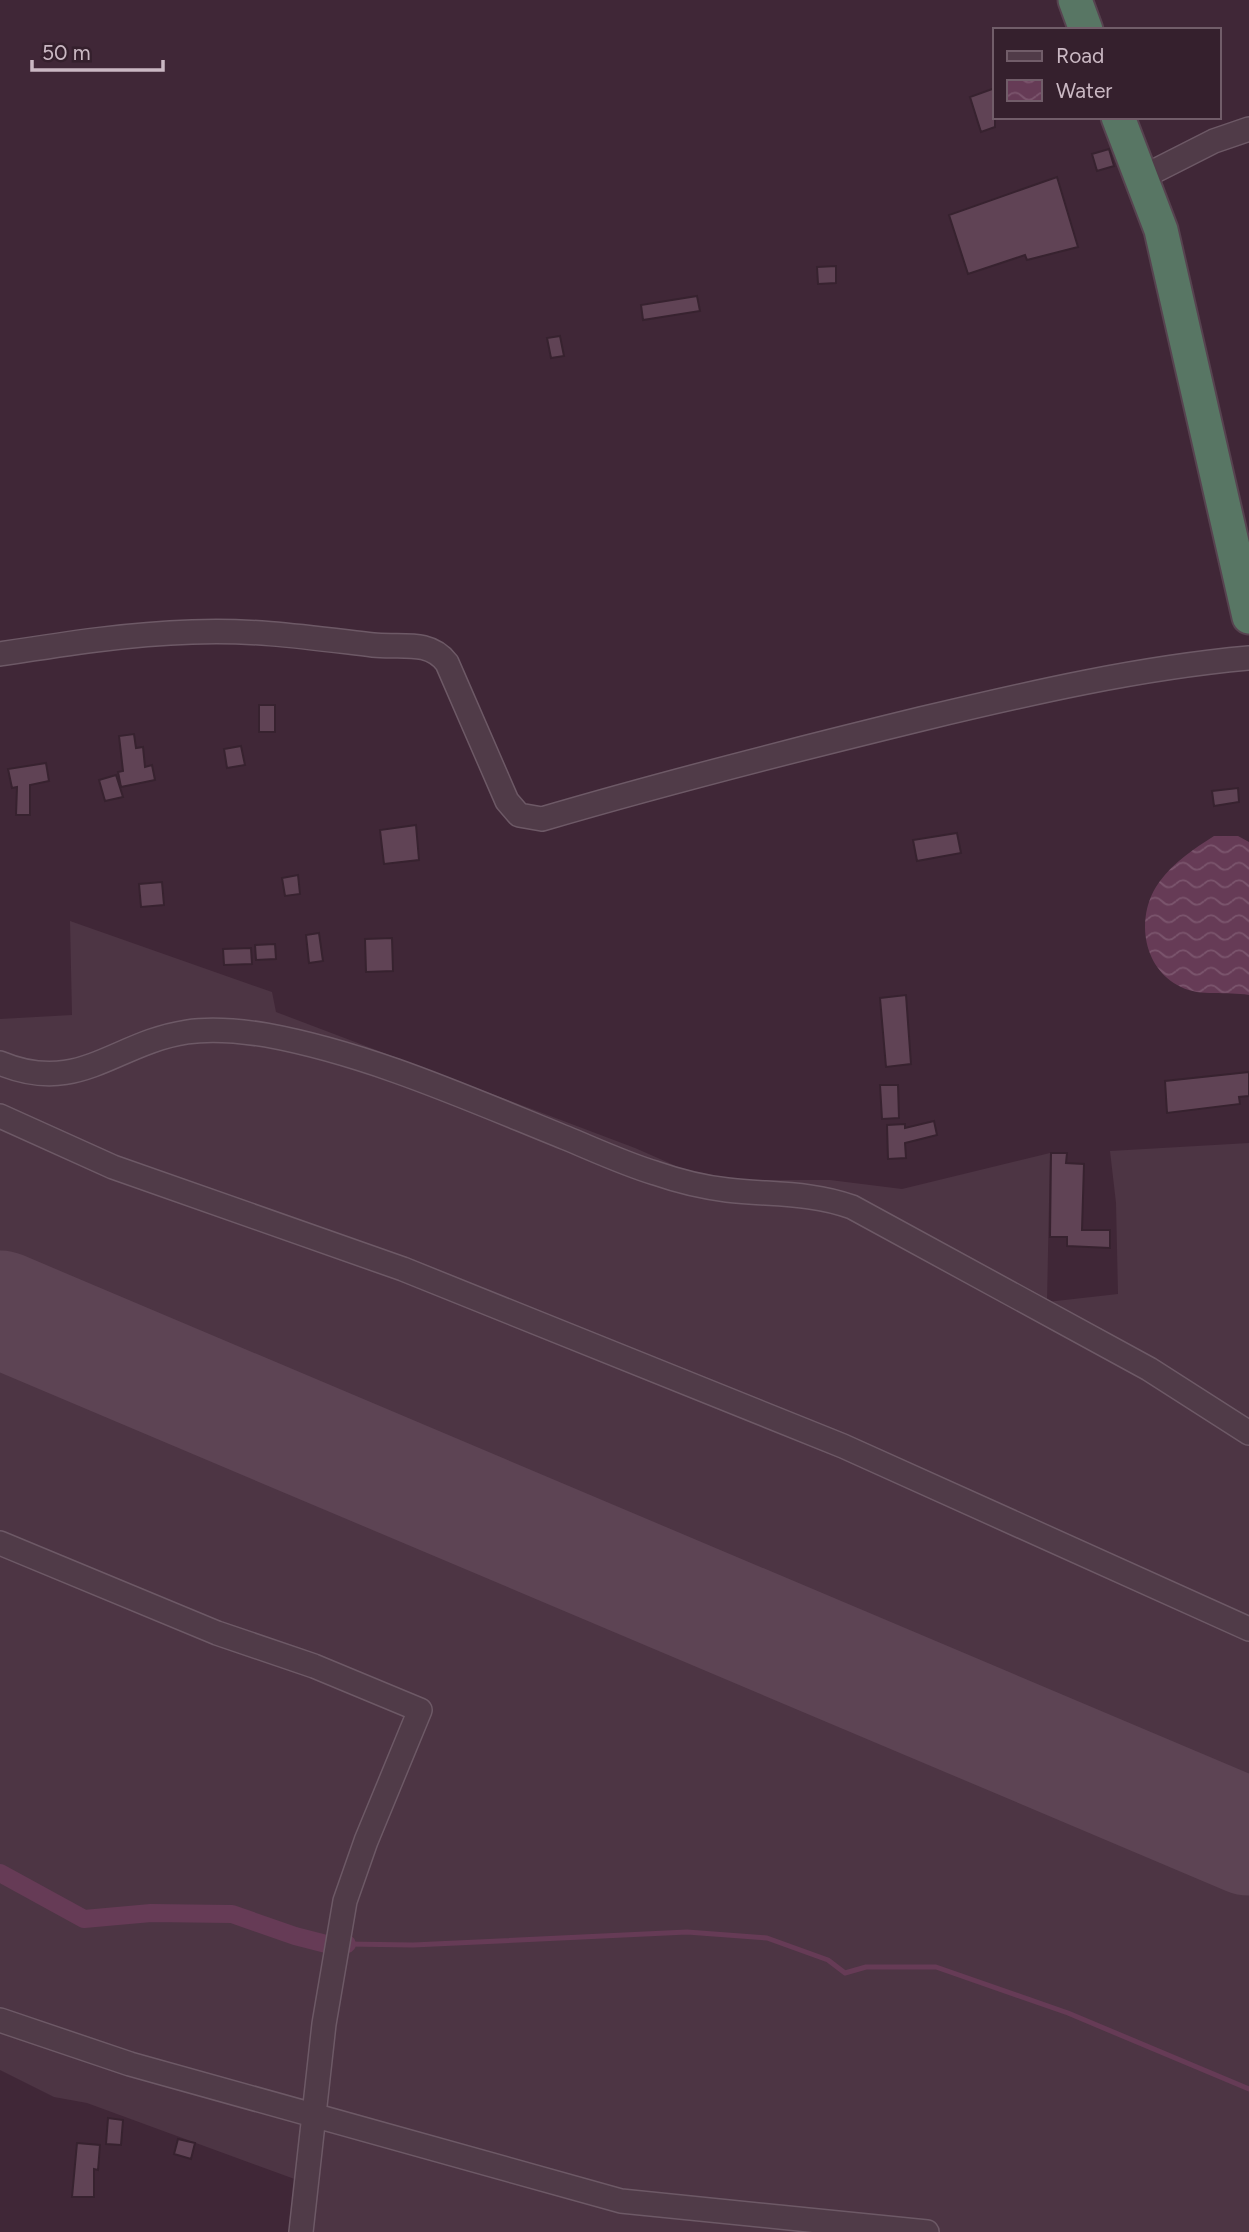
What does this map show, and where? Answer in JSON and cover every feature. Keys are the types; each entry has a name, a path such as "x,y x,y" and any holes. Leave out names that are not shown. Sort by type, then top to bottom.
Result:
{"highway":[{"path":"1075,0 1085,28"},
{"path":"1119,119 1161,230 1249,617"}],"street":[{"path":"1141,178 1214,141 1249,129"},
{"path":"0,654 117,636 194,632 283,634 383,646 425,646 438,651 447,663 507,801 519,815 542,819 712,769 976,706 1129,672 1249,658"},
{"path":"0,1063 34,1074 54,1076 76,1072 185,1032 200,1031 266,1035 336,1052 425,1081 652,1173 727,1190 825,1197 852,1207 1149,1369 1249,1433"},
{"path":"0,1116 113,1167 403,1269 843,1446 1249,1629"},
{"path":"0,1543 217,1633 314,1666 420,1710 366,1840 345,1901 335,1954 300,2232"},
{"path":"0,2020 130,2064 621,2201 927,2232"}],"shaded area":[{"path":"70,921 272,992 276,1012 635,1148 708,1180 830,1180 902,1189 1050,1153 1047,1302 1118,1294 1116,1203 1110,1151 1249,1143 1249,2232 294,2232 300,2181 87,2103 54,2097 0,2070 0,1019 72,1015"}],"water":[{"path":"1214,836 1238,836 1249,842 1249,995 1205,993 1181,987 1157,967 1146,939 1147,909 1160,881 1178,862"}],"building":[{"path":"993,89 995,127 981,132 970,97"},
{"path":"1109,149 1114,166 1097,171 1092,154"},
{"path":"1057,177 1078,247 1027,260 1025,255 968,274 949,215"},
{"path":"836,266 836,283 818,284 817,267"},
{"path":"697,296 700,311 643,320 641,305"},
{"path":"560,336 564,356 551,358 547,338"},
{"path":"259,705 275,705 275,732 259,732"},
{"path":"134,734 136,748 143,747 145,767 152,765 155,780 121,787 118,772 123,771 119,736"},
{"path":"241,746 245,765 227,768 224,749"},
{"path":"46,763 49,781 30,785 30,815 16,815 17,787 12,788 8,769"},
{"path":"116,775 123,797 105,801 99,780"},
{"path":"1238,788 1239,802 1214,806 1212,791"},
{"path":"416,825 419,860 384,864 380,830"},
{"path":"957,833 961,853 917,861 913,840"},
{"path":"298,875 300,894 285,896 282,878"},
{"path":"162,882 164,905 141,907 139,884"},
{"path":"319,933 323,961 309,963 306,935"},
{"path":"392,938 393,971 366,972 365,939"},
{"path":"275,944 276,959 256,960 255,945"},
{"path":"251,948 252,964 224,965 223,949"},
{"path":"906,995 911,1064 886,1067 880,998"},
{"path":"1249,1072 1249,1096 1239,1097 1240,1104 1167,1113 1165,1081"},
{"path":"880,1085 898,1085 899,1118 882,1119"},
{"path":"934,1121 937,1135 905,1143 906,1158 888,1159 887,1125 905,1124 905,1128"},
{"path":"1051,1153 1067,1153 1066,1163 1084,1164 1082,1230 1110,1230 1110,1248 1067,1246 1067,1237 1050,1237"},
{"path":"108,2118 123,2120 121,2145 106,2144"},
{"path":"178,2139 195,2143 191,2159 174,2154"},
{"path":"77,2143 100,2145 98,2170 94,2169 94,2197 72,2197"}],"waterway":[{"path":"0,1873 84,1919 151,1913 232,1914 295,1936 334,1946 347,1944"},
{"path":"347,1944 413,1945 687,1932 767,1938 828,1960 845,1973 866,1967 936,1967 1068,2013 1249,2089"}],"runway":[{"path":"0,1309 1249,1837"}]}
